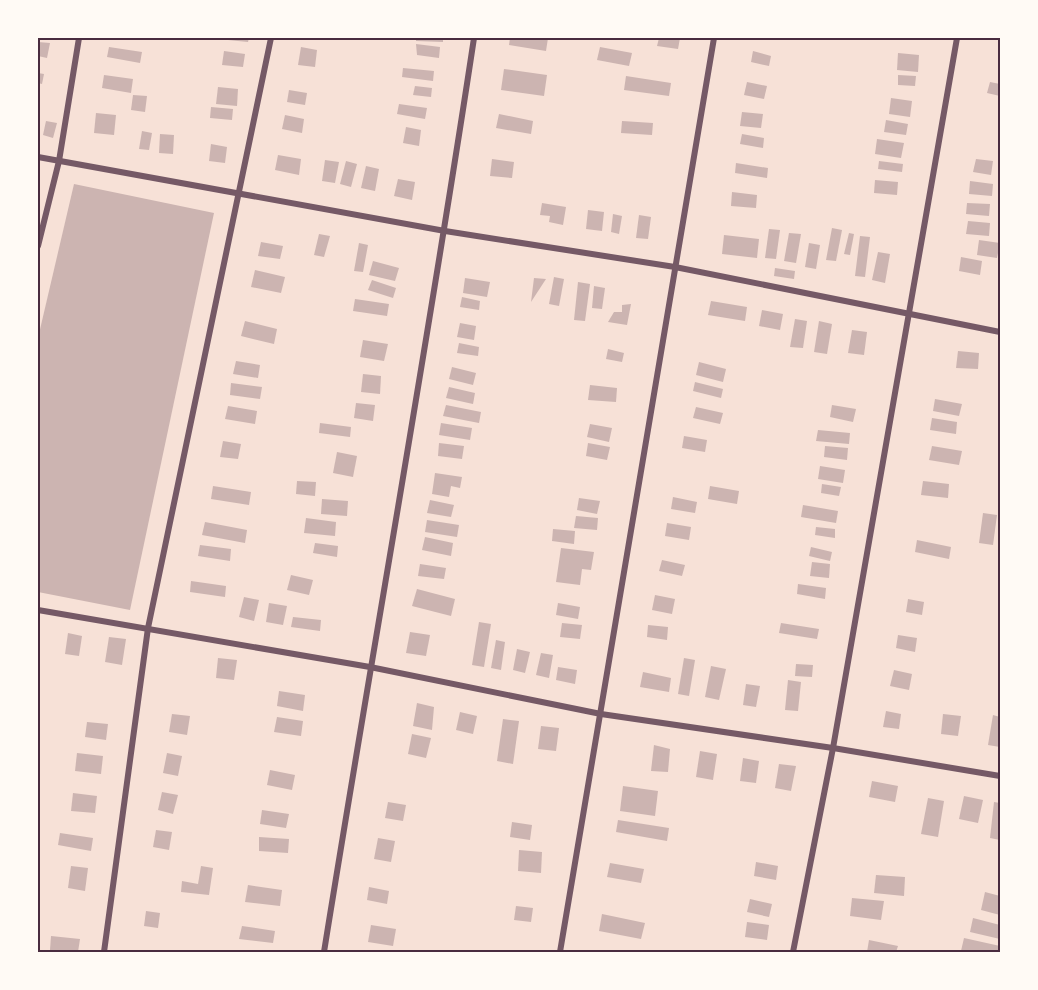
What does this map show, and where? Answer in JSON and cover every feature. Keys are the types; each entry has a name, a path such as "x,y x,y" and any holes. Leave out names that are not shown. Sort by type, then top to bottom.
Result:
{"street":[{"path":"38,246 59,161 79,38"},
{"path":"104,952 148,628 271,38"},
{"path":"324,952 370,667 445,231 474,38"},
{"path":"560,952 714,38"},
{"path":"792,952 833,748 957,38"},
{"path":"38,157 445,231 675,267 1000,332"},
{"path":"38,610 370,667 601,714 833,748 1000,776"}],"building":[{"path":"218,38 249,38 248,42"},
{"path":"416,38 443,38 443,42 416,41"},
{"path":"510,38 548,38 546,51 509,45"},
{"path":"659,38 680,38 678,49 657,46"},
{"path":"38,42 50,43 47,58 38,56"},
{"path":"416,44 440,47 439,58 417,55"},
{"path":"109,47 142,52 140,63 107,57"},
{"path":"301,47 317,50 315,67 298,65"},
{"path":"600,47 632,53 629,66 597,60"},
{"path":"224,51 245,54 243,67 222,65"},
{"path":"753,51 771,56 769,66 751,62"},
{"path":"898,53 919,55 918,72 897,70"},
{"path":"403,68 434,71 433,81 402,77"},
{"path":"504,69 547,75 544,96 501,90"},
{"path":"38,73 44,74 42,84 38,83"},
{"path":"104,75 133,79 131,93 102,88"},
{"path":"898,75 916,76 915,86 898,85"},
{"path":"626,76 671,83 669,96 624,90"},
{"path":"747,82 767,86 764,99 744,95"},
{"path":"990,82 1000,84 1000,96 987,93"},
{"path":"415,86 432,88 431,97 413,95"},
{"path":"218,87 238,89 237,106 216,104"},
{"path":"289,90 307,93 305,105 287,102"},
{"path":"133,95 147,96 145,112 131,110"},
{"path":"891,98 912,101 910,117 889,114"},
{"path":"399,104 427,108 425,119 397,114"},
{"path":"211,107 233,109 232,120 210,118"},
{"path":"742,112 763,114 761,128 740,126"},
{"path":"96,113 116,115 114,135 94,133"},
{"path":"499,114 533,121 531,134 496,128"},
{"path":"285,115 304,119 302,133 282,129"},
{"path":"886,120 908,124 906,135 884,132"},
{"path":"46,121 57,123 53,138 43,135"},
{"path":"622,121 653,123 652,135 621,133"},
{"path":"406,127 421,130 419,146 403,143"},
{"path":"142,131 152,133 149,150 139,149"},
{"path":"160,134 174,135 173,154 159,153"},
{"path":"742,134 764,138 763,148 740,144"},
{"path":"877,139 904,143 901,158 875,154"},
{"path":"211,144 227,147 225,163 209,161"},
{"path":"278,155 301,159 299,175 275,170"},
{"path":"492,159 514,162 512,178 490,176"},
{"path":"976,159 993,161 991,175 973,172"},
{"path":"325,160 339,162 335,183 322,181"},
{"path":"346,161 357,164 351,187 340,184"},
{"path":"879,161 903,164 902,172 878,169"},
{"path":"736,163 768,168 767,178 735,173"},
{"path":"366,166 379,169 375,191 361,188"},
{"path":"398,179 415,182 412,200 394,196"},
{"path":"875,180 898,182 897,195 874,193"},
{"path":"970,181 993,184 992,196 969,194"},
{"path":"74,184 214,213 130,610 38,592 38,338"},
{"path":"732,192 757,195 756,208 731,206"},
{"path":"542,203 566,207 563,225 549,222 550,216 540,215"},
{"path":"967,203 990,204 989,216 966,214"},
{"path":"588,210 604,212 602,231 586,229"},
{"path":"613,214 622,216 619,234 611,232"},
{"path":"639,215 651,217 648,239 636,238"},
{"path":"968,221 990,223 989,236 966,234"},
{"path":"832,228 842,230 836,261 826,260"},
{"path":"769,229 780,230 776,259 765,258"},
{"path":"789,233 801,234 796,263 784,261"},
{"path":"849,233 854,234 850,255 844,254"},
{"path":"319,234 330,236 324,257 314,255"},
{"path":"724,235 759,239 757,258 722,254"},
{"path":"860,236 870,237 865,277 855,276"},
{"path":"979,240 1000,243 997,258 977,255"},
{"path":"261,242 283,246 280,259 258,256"},
{"path":"359,243 368,245 363,272 354,271"},
{"path":"809,243 820,245 816,269 805,267"},
{"path":"878,252 890,254 885,283 872,280"},
{"path":"961,257 982,261 980,275 959,271"},
{"path":"373,261 399,268 395,281 369,275"},
{"path":"775,268 795,271 794,279 774,276"},
{"path":"255,270 285,277 281,293 251,287"},
{"path":"554,277 564,279 559,306 549,304"},
{"path":"465,278 490,282 487,297 463,293"},
{"path":"534,278 546,279 531,302"},
{"path":"372,280 396,288 393,298 368,290"},
{"path":"578,282 590,284 585,321 574,320"},
{"path":"594,286 605,288 602,309 592,308"},
{"path":"462,297 480,301 479,310 460,307"},
{"path":"355,299 389,304 387,316 353,311"},
{"path":"711,301 747,307 745,321 708,315"},
{"path":"631,304 627,325 608,322 614,312 622,312 622,305"},
{"path":"762,310 783,314 780,330 759,326"},
{"path":"795,319 807,321 803,348 790,347"},
{"path":"245,321 277,329 274,344 241,336"},
{"path":"819,321 832,324 827,354 814,352"},
{"path":"460,323 476,326 474,340 457,337"},
{"path":"852,330 867,332 864,355 848,353"},
{"path":"363,340 388,344 384,361 360,357"},
{"path":"459,343 479,347 478,356 457,353"},
{"path":"608,349 624,353 622,362 606,359"},
{"path":"958,351 979,353 978,369 956,368"},
{"path":"236,361 260,365 258,378 233,374"},
{"path":"699,362 726,369 723,382 696,375"},
{"path":"452,367 476,373 473,385 449,379"},
{"path":"363,374 381,376 380,394 361,392"},
{"path":"695,382 723,389 721,398 693,391"},
{"path":"231,383 262,387 260,399 230,395"},
{"path":"590,385 617,388 616,402 588,400"},
{"path":"449,387 475,393 473,404 446,398"},
{"path":"935,399 962,404 959,416 933,411"},
{"path":"356,403 375,405 373,421 354,418"},
{"path":"446,405 481,412 479,423 443,416"},
{"path":"832,405 856,409 853,422 830,417"},
{"path":"228,406 257,411 255,424 225,419"},
{"path":"696,407 723,413 720,424 693,418"},
{"path":"932,418 957,422 956,434 930,430"},
{"path":"320,423 351,427 350,437 319,433"},
{"path":"441,423 472,428 470,440 439,435"},
{"path":"590,424 612,428 609,442 587,437"},
{"path":"818,430 850,433 849,444 816,441"},
{"path":"684,436 707,440 705,452 682,448"},
{"path":"223,441 241,444 238,459 220,457"},
{"path":"439,443 464,446 462,459 438,456"},
{"path":"588,443 610,447 607,460 586,456"},
{"path":"825,446 848,448 847,460 824,457"},
{"path":"932,446 962,451 959,465 929,460"},
{"path":"337,452 357,456 353,477 333,473"},
{"path":"820,466 845,470 843,483 818,479"},
{"path":"435,473 462,477 460,488 451,486 449,497 432,494"},
{"path":"297,481 316,482 315,496 296,494"},
{"path":"923,481 949,484 948,498 921,495"},
{"path":"822,484 841,487 839,496 821,493"},
{"path":"213,486 251,492 249,505 211,499"},
{"path":"710,486 739,491 737,504 708,499"},
{"path":"673,497 697,502 695,513 671,509"},
{"path":"579,498 600,501 597,514 577,510"},
{"path":"322,499 348,501 347,516 321,514"},
{"path":"430,500 454,505 451,517 427,513"},
{"path":"803,505 838,511 836,523 801,517"},
{"path":"983,513 997,515 993,545 979,543"},
{"path":"576,516 598,518 597,530 574,528"},
{"path":"306,518 336,522 335,536 304,533"},
{"path":"427,520 459,525 457,537 425,532"},
{"path":"205,522 247,530 245,543 202,535"},
{"path":"667,523 691,527 689,540 665,536"},
{"path":"816,527 835,529 835,538 815,535"},
{"path":"553,529 575,531 574,544 552,541"},
{"path":"425,537 453,543 451,556 422,550"},
{"path":"917,540 951,547 949,559 915,552"},
{"path":"315,543 338,546 337,557 313,553"},
{"path":"200,545 231,549 230,561 198,556"},
{"path":"811,547 832,552 830,561 809,556"},
{"path":"561,548 594,552 591,570 582,569 580,585 556,582"},
{"path":"662,560 685,565 682,576 659,571"},
{"path":"812,562 830,564 829,578 810,576"},
{"path":"420,564 446,568 444,579 418,576"},
{"path":"291,575 313,580 309,595 287,590"},
{"path":"191,581 226,586 225,597 190,592"},
{"path":"798,584 826,588 825,599 797,594"},
{"path":"417,589 455,599 451,616 412,606"},
{"path":"655,595 675,599 672,614 652,610"},
{"path":"244,597 259,600 254,621 239,617"},
{"path":"908,599 924,602 922,615 906,612"},
{"path":"269,603 287,606 283,625 266,622"},
{"path":"558,603 580,607 578,619 556,615"},
{"path":"293,617 321,620 320,631 291,627"},
{"path":"479,622 491,624 484,667 472,665"},
{"path":"562,623 582,625 580,639 560,637"},
{"path":"781,623 819,629 817,639 779,633"},
{"path":"648,625 668,627 667,640 647,637"},
{"path":"410,632 430,635 426,656 406,653"},
{"path":"68,633 82,636 79,656 65,654"},
{"path":"898,635 917,638 915,652 896,648"},
{"path":"109,637 126,639 122,665 105,662"},
{"path":"496,640 505,642 501,670 491,668"},
{"path":"517,649 530,652 525,673 513,670"},
{"path":"541,653 553,655 549,678 536,675"},
{"path":"218,658 237,660 234,680 216,678"},
{"path":"684,658 695,660 689,696 678,694"},
{"path":"796,664 813,665 812,677 795,676"},
{"path":"711,666 726,669 719,700 705,697"},
{"path":"558,667 577,670 575,684 556,680"},
{"path":"894,670 912,674 909,690 890,686"},
{"path":"643,672 671,678 669,692 640,687"},
{"path":"788,680 801,682 798,711 785,710"},
{"path":"746,684 760,686 756,707 743,705"},
{"path":"279,691 305,695 303,711 277,706"},
{"path":"417,703 434,707 432,730 413,726"},
{"path":"886,711 901,714 899,729 883,727"},
{"path":"460,712 477,716 473,734 456,730"},
{"path":"172,714 190,716 187,735 169,732"},
{"path":"943,714 961,716 958,736 941,734"},
{"path":"993,715 1000,717 1000,747 988,745"},
{"path":"277,717 303,721 301,736 274,732"},
{"path":"503,719 519,721 513,764 497,761"},
{"path":"87,722 108,724 106,740 85,737"},
{"path":"541,726 559,728 556,751 538,749"},
{"path":"412,734 431,738 426,758 408,754"},
{"path":"654,745 670,749 668,772 651,771"},
{"path":"700,751 717,754 713,780 696,777"},
{"path":"77,753 103,756 101,774 75,771"},
{"path":"167,753 182,756 178,776 163,773"},
{"path":"743,758 759,761 756,783 740,781"},
{"path":"779,764 796,766 791,791 775,788"},
{"path":"270,770 295,775 292,790 267,785"},
{"path":"872,781 898,786 895,802 869,797"},
{"path":"623,786 658,791 655,816 620,811"},
{"path":"162,792 178,795 173,814 158,810"},
{"path":"73,793 97,796 95,813 71,811"},
{"path":"964,796 983,800 978,823 959,819"},
{"path":"928,798 944,801 938,837 921,834"},
{"path":"388,802 406,805 403,821 385,818"},
{"path":"994,802 1000,803 1000,840 990,838"},
{"path":"262,810 289,814 286,828 260,824"},
{"path":"618,820 669,828 667,841 616,832"},
{"path":"512,822 532,825 530,840 510,837"},
{"path":"156,830 172,832 169,850 153,847"},
{"path":"60,833 93,838 91,851 58,845"},
{"path":"259,837 289,839 288,853 259,851"},
{"path":"378,838 395,841 391,862 374,859"},
{"path":"519,850 542,852 541,873 518,871"},
{"path":"756,862 778,866 776,880 754,876"},
{"path":"610,863 644,869 641,883 607,877"},
{"path":"71,866 88,868 85,891 68,888"},
{"path":"201,866 213,868 209,895 181,892 182,881 198,884"},
{"path":"876,875 905,877 904,896 874,893"},
{"path":"248,885 282,890 280,906 245,902"},
{"path":"369,887 389,891 387,904 367,900"},
{"path":"985,892 1000,896 1000,915 981,910"},
{"path":"852,898 884,901 881,920 850,916"},
{"path":"750,899 772,904 769,917 747,912"},
{"path":"516,906 533,908 531,922 514,920"},
{"path":"146,911 160,913 158,928 144,926"},
{"path":"602,914 645,923 641,939 599,931"},
{"path":"973,918 1000,925 1000,939 970,932"},
{"path":"747,922 769,925 767,940 745,937"},
{"path":"371,925 396,929 393,946 368,942"},
{"path":"242,926 275,931 273,943 239,939"},
{"path":"51,936 80,939 78,952 50,950"},
{"path":"964,938 1000,946 1000,952 961,951"},
{"path":"869,940 898,946 896,952 867,952"}]}
